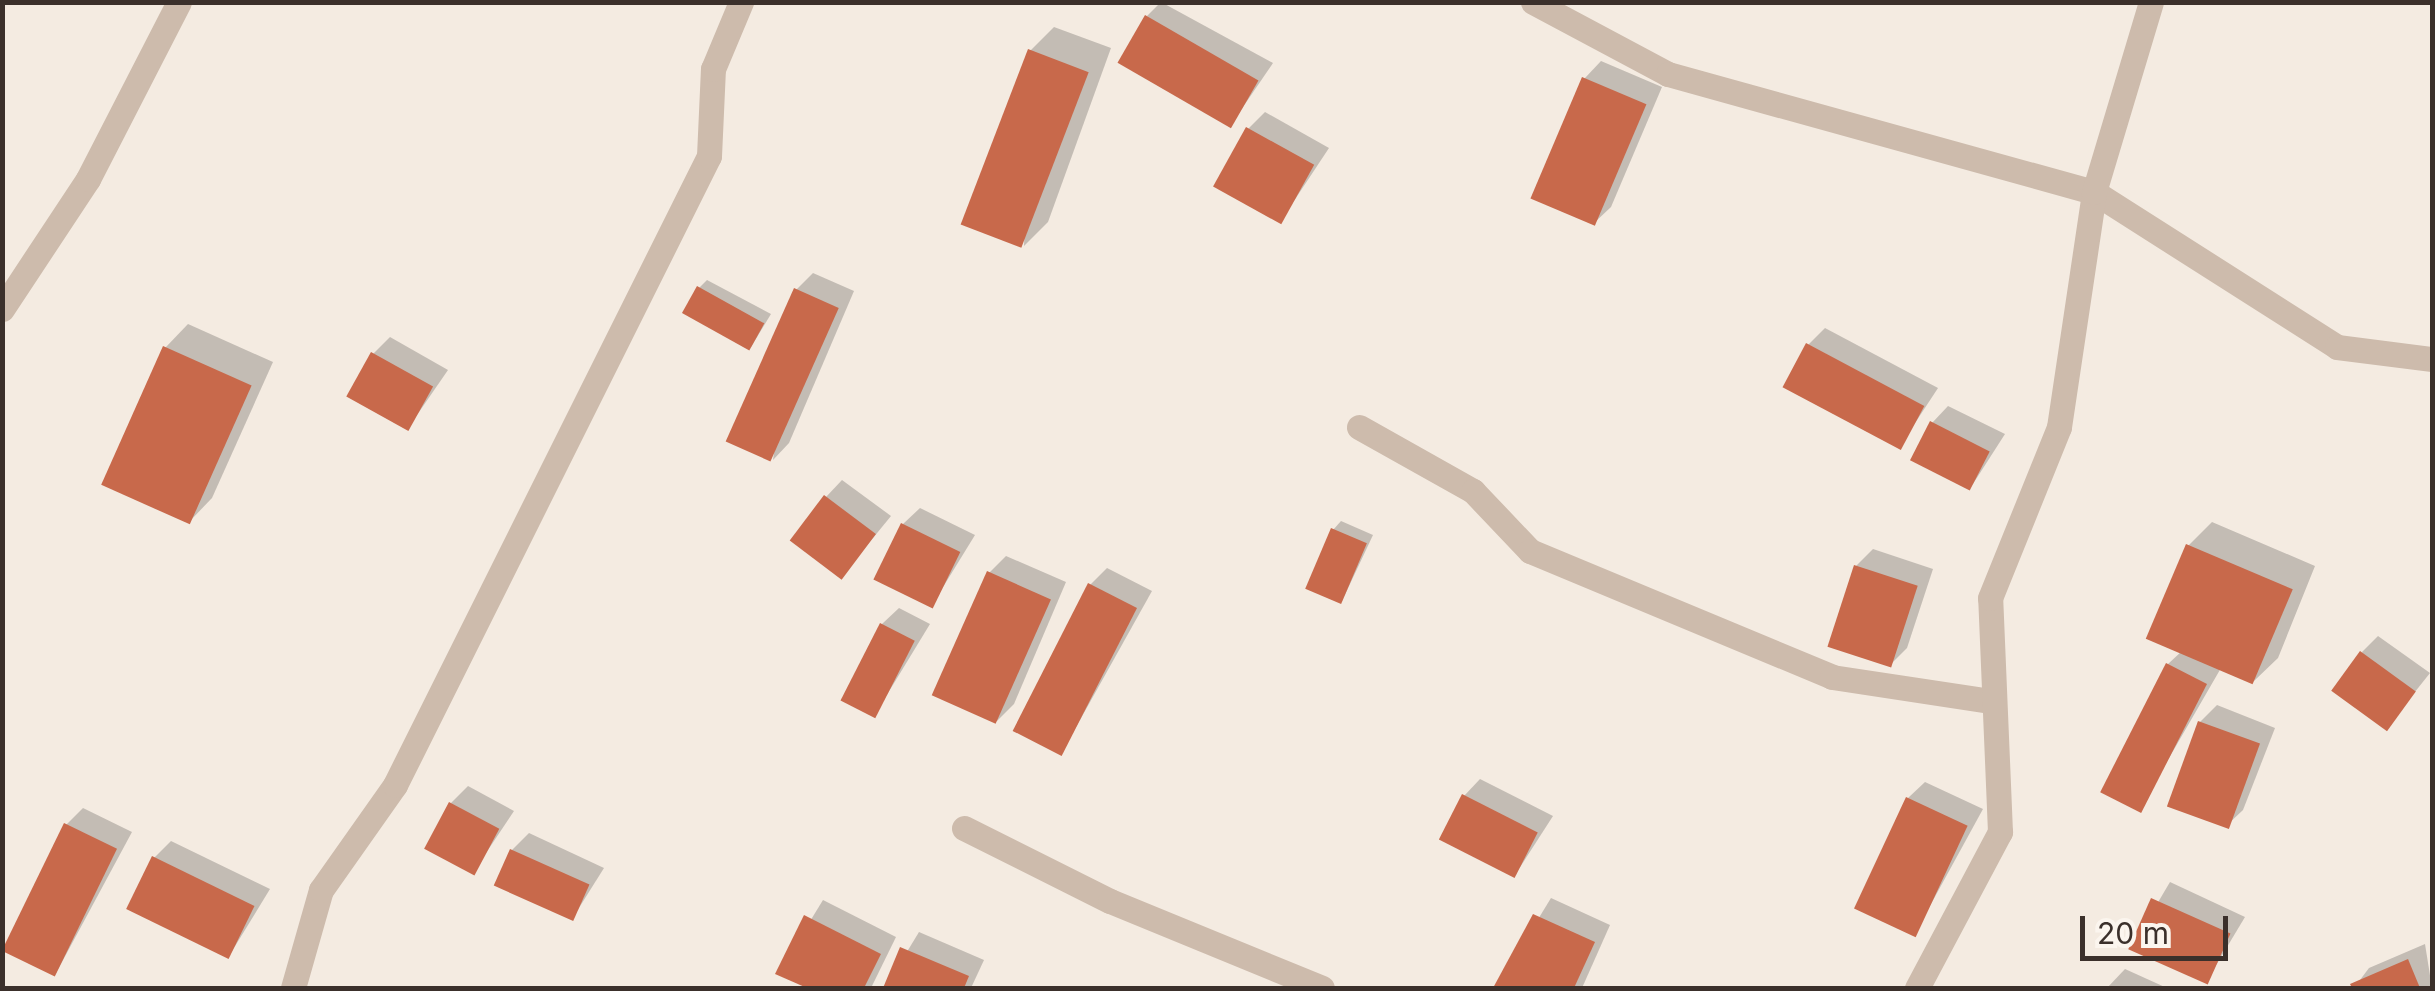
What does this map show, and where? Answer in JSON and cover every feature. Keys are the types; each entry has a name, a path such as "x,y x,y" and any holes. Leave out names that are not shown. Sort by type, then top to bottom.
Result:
{"street":[{"path":"2,309 88,179 179,2"},
{"path":"292,988 321,890 395,786 708,156 713,69 741,2"},
{"path":"1532,2 1668,74 2094,192 2337,347 2432,359"},
{"path":"1917,988 2000,832 1991,701 1990,598 2058,427 2094,192 2151,2"},
{"path":"1359,427 1473,491 1530,551 1832,677 1991,701"},
{"path":"964,828 1110,901 1322,988"}],"building":[{"path":"1145,15 1258,80 1231,128 1118,63"},
{"path":"1028,49 1089,72 1021,248 961,225"},
{"path":"1582,77 1646,104 1595,226 1530,199"},
{"path":"1246,127 1314,165 1281,224 1213,186"},
{"path":"697,286 764,323 749,350 682,313"},
{"path":"794,288 839,308 770,461 726,441"},
{"path":"1806,343 1924,406 1901,450 1783,387"},
{"path":"163,346 252,385 190,524 101,485"},
{"path":"371,352 433,386 408,431 346,397"},
{"path":"1930,421 1990,451 1970,491 1910,460"},
{"path":"824,495 876,534 842,580 790,541"},
{"path":"901,523 960,552 933,609 873,580"},
{"path":"1331,528 1367,543 1341,604 1305,589"},
{"path":"2186,544 2293,589 2253,684 2146,639"},
{"path":"1854,565 1918,586 1891,667 1827,647"},
{"path":"987,571 1051,599 996,724 932,695"},
{"path":"1088,583 1137,608 1062,756 1013,731"},
{"path":"880,623 915,641 875,718 841,701"},
{"path":"2360,651 2416,692 2387,731 2331,691"},
{"path":"2166,663 2207,684 2141,813 2100,792"},
{"path":"2198,721 2260,744 2229,829 2167,807"},
{"path":"1462,794 1538,833 1515,878 1439,839"},
{"path":"1906,797 1968,826 1916,937 1854,908"},
{"path":"449,802 499,829 474,876 424,849"},
{"path":"64,823 117,849 55,976 2,950"},
{"path":"510,849 589,884 573,921 494,886"},
{"path":"152,856 254,906 229,959 126,909"},
{"path":"2151,898 2230,933 2208,985 2128,949"},
{"path":"1533,914 1595,942 1574,988 1493,988"},
{"path":"804,915 881,954 864,988 807,988 775,974"},
{"path":"900,947 969,976 964,988 883,988"},
{"path":"2408,959 2420,988 2352,988 2350,984"}]}
